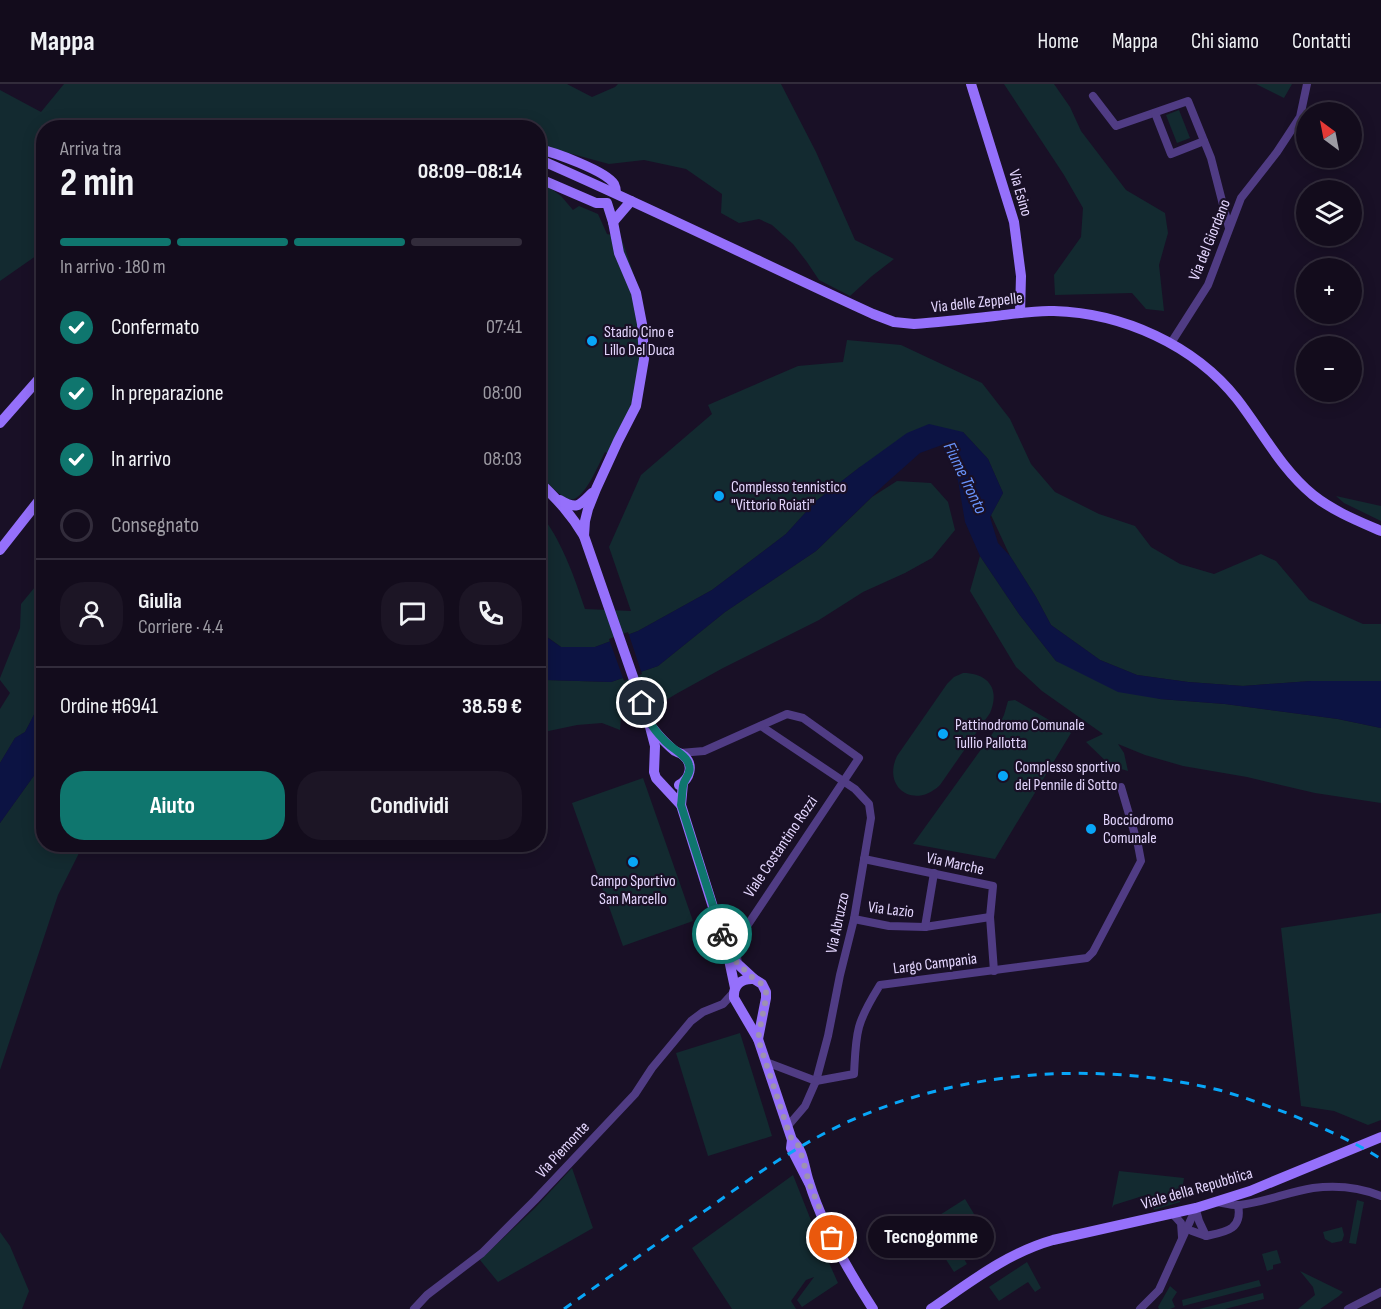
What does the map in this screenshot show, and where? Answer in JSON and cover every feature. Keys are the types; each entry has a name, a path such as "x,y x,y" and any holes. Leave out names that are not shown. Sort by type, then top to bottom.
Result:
{"street":[{"name":"Via Esino","path":"971,84 1014,222 1022,276 1020,313"},
{"name":"Via del Giordano","path":"1170,343 1208,285 1241,198 1277,152 1300,117 1307,84"},
{"path":"1093,96 1116,126 1188,101 1211,158 1229,230"},
{"path":"1155,113 1171,154 1204,141"},
{"name":"Via delle Zeppelle","path":"546,150 608,177 615,184 616,193 631,201 894,322 914,324 1053,311 1089,314 1127,325 1170,343 1196,359 1217,378 1235,398 1290,473 1313,495 1339,513 1381,531"},
{"path":"546,162 616,193 607,203 596,203 546,181"},
{"path":"613,222 631,201"},
{"path":"585,538 585,521 596,489 636,406 644,359 642,324 636,293 619,253 607,203"},
{"path":"0,423 36,382"},
{"path":"546,489 570,506 578,505 596,489"},
{"path":"556,497 572,516 585,538 649,723 655,746 654,772 656,778 681,805 729,955 734,998 758,1039 792,1140 791,1148 794,1156 809,1183 840,1254 873,1309"},
{"path":"0,549 36,504"},
{"name":"Viale Costantino Rozzi","path":"738,964 736,949 739,938 859,758 803,718 787,714 761,726"},
{"path":"649,723 664,741 687,759 690,768"},
{"path":"655,763 664,753 704,751 761,726 843,781"},
{"path":"681,805 683,783 690,768 704,751"},
{"name":"Via Abruzzo","path":"787,1127 805,1106 816,1081 854,919 871,818 869,804 855,789 843,781"},
{"path":"664,785 674,787 683,783"},
{"name":"Largo Campania","path":"816,1081 854,1074 860,1025 880,985 1087,958 1095,949 1141,861 1121,787"},
{"name":"Via Marche","path":"864,859 993,886 990,917 994,971"},
{"name":"Via Lazio","path":"925,927 934,873"},
{"name":"Via Lazio","path":"854,919 889,926 925,927 990,917"},
{"path":"729,955 764,986 766,995 758,1039"},
{"path":"734,990 741,981 754,979"},
{"name":"Via Piemonte","path":"414,1309 427,1295 482,1253 535,1200 635,1094 652,1068 691,1021 703,1012 723,1004 734,990"},
{"path":"723,1004 749,1011 761,1007 765,1001"},
{"path":"766,1062 816,1081"},
{"name":"Viale della Repubblica","path":"931,1309 994,1266 1030,1247 1216,1202 1250,1191 1381,1137"},
{"path":"1216,1202 1238,1205 1313,1188 1344,1186 1381,1196"},
{"path":"1192,1231 1206,1236 1225,1232 1236,1225 1240,1219 1238,1205"},
{"path":"1196,1208 1206,1236"},
{"path":"1140,1309 1159,1290 1196,1208"},
{"path":"1172,1213 1181,1223 1183,1238"},
{"path":"1348,1309 1381,1292"}],"green space":[{"path":"64,84 567,84 592,97 618,84 781,84 816,152 855,240 894,259 850,296 819,280 793,244 772,225 759,219 739,223 721,213 722,194 686,169 644,160 609,164 546,147 546,120 36,120 36,256 0,281 0,90 41,112"},
{"path":"1004,84 1054,84 1070,107 1081,131 1126,190 1165,213 1168,233 1159,265 1164,311 1146,309 1132,293 1055,295 1054,275 1081,237 1083,208"},
{"path":"1256,84 1292,84 1284,98"},
{"path":"1179,110 1190,138 1177,143 1166,115"},
{"name":"Stadio Cino e Lillo Del Duca","path":"546,185 561,196 573,210 579,206 598,214 607,234 621,237 640,293 648,359 615,457 605,452 585,490 574,499 568,499 546,481"},
{"path":"847,340 901,345 982,383 1010,419 1031,464 1055,492 1099,514 1135,526 1151,547 1180,564 1214,574 1261,554 1276,561 1309,600 1363,624 1381,624 1381,681 1311,681 1243,686 1188,682 1137,675 1100,660 1051,625 1010,556 991,515 1003,493 988,459 963,432 860,467 816,501 786,534 712,590 638,631 595,647 561,647 546,636 546,522 560,545 585,609 631,611 609,547 641,475 712,414 708,405 798,366 843,362"},
{"path":"897,481 931,483 948,502 955,530 932,558 863,592 819,620 723,668 663,702 622,706 620,730 602,723 546,732 546,680 611,682 658,666 725,612 816,551 872,497"},
{"path":"1336,496 1381,506 1381,521 1344,503"},
{"path":"980,556 1019,614 1056,661 1160,699 1225,704 1338,719 1381,728 1381,803 1315,793 1247,777 1183,766 1118,744 1124,753 1128,771 1114,769 1086,742 1103,734 1042,691 1016,667 970,591"},
{"path":"36,586 36,711 25,732 15,738 0,763 0,709 10,693 0,678 20,628 21,604"},
{"name":"Pattinodromo Comunale Tullio Pallotta","path":"963,673 980,676 990,684 994,697 990,713 940,785 920,796 903,792 897,786 894,778 893,767 897,756 947,684 954,677"},
{"name":"Complesso sportivo del Pennile di Sotto","path":"1015,700 1071,733 995,859 913,844 1000,723 1008,701"},
{"path":"36,773 36,852 80,852 58,895 0,1070 0,823"},
{"name":"Campo Sportivo San Marcello","path":"643,778 693,921 623,946 572,803"},
{"path":"1381,913 1381,1120 1368,1125 1334,1111 1301,1106 1281,928"},
{"path":"740,1033 772,1136 708,1156 676,1053"},
{"path":"572,1168 593,1228 498,1282 480,1260 535,1208"},
{"path":"1119,1171 1184,1178 1180,1202 1154,1210 1149,1194 1114,1205 1112,1208"},
{"path":"793,1175 838,1283 802,1307 797,1300 814,1277 806,1280 791,1301 796,1309 732,1309 692,1248"},
{"path":"965,1199 980,1224 986,1251 975,1259 965,1243 957,1247 967,1264 954,1272 924,1225"},
{"path":"1357,1200 1364,1202 1356,1244 1349,1243"},
{"path":"1342,1227 1344,1235 1342,1241 1332,1243 1325,1239 1323,1232"},
{"path":"0,1232 10,1246 29,1291 22,1309 0,1309"},
{"path":"1277,1250 1281,1263 1273,1265 1273,1269 1267,1271 1262,1254"},
{"path":"1027,1262 1041,1288 1035,1292 1028,1282 999,1301 989,1287"},
{"path":"1300,1271 1343,1292 1320,1309 1298,1309 1315,1295 1313,1287"},
{"path":"1259,1280 1261,1286 1183,1306 1182,1300"},
{"path":"1170,1286 1177,1292 1172,1300 1175,1307 1159,1309 1158,1307"},
{"path":"1263,1293 1264,1299 1225,1309 1199,1309"}],"water":[{"name":"Fiume Tronto","path":"929,424 963,432 988,459 1003,493 990,517 998,543 1010,556 1051,625 1100,660 1137,675 1188,682 1243,686 1311,681 1381,681 1381,728 1338,719 1225,704 1160,699 1118,692 1056,661 1019,614 980,556 965,522 958,480 942,445 920,453 816,551 725,612 658,666 611,682 546,680 546,637 561,647 595,647 638,631 712,590 786,534 816,501 907,433"},
{"path":"36,711 36,773 0,823 0,763 15,738 25,732"}],"pier":[{"path":"628,632 642,674 624,681 609,639"}],"railway":[{"path":"564,1309 758,1174 825,1133 887,1106 933,1092 980,1082 1076,1073 1124,1075 1219,1090 1292,1115 1349,1141 1381,1159"}],"way so far":[{"path":"722,934 729,955 764,986 766,998 758,1039 787,1127 792,1140 798,1145 809,1183 832,1238"}],"place":[{"name":"Stadio Cino e Lillo Del Duca","path":"592,341"},
{"name":"Complesso tennistico \"Vittorio Roiati\"","path":"719,496"},
{"name":"Pattinodromo Comunale Tullio Pallotta","path":"943,734"},
{"name":"Complesso sportivo del Pennile di Sotto","path":"1003,776"},
{"name":"Bocciodromo Comunale","path":"1091,829"},
{"name":"Campo Sportivo San Marcello","path":"633,862"},
{"name":"Tecnogomme","path":"832,1238"}],"route":[{"path":"642,703 649,723 664,741 687,759 690,768 683,783 681,805 722,934"}]}
